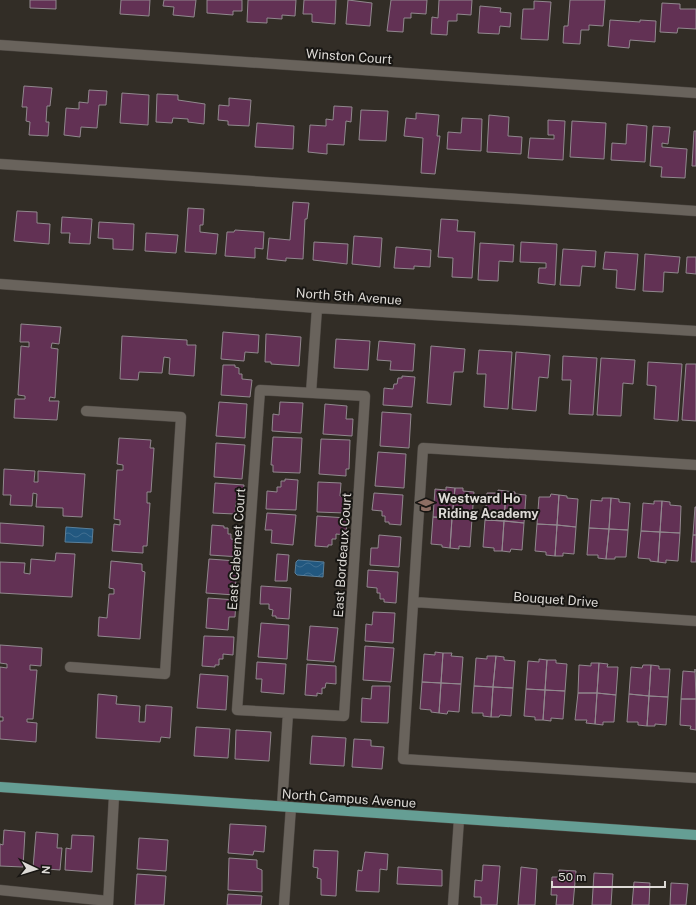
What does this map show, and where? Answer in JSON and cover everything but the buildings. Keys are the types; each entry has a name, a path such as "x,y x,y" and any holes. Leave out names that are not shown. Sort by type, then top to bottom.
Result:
{"main road":[{"name":"North Campus Avenue","path":"0,787 696,835"}],"street":[{"name":"Winston Court","path":"0,45 696,93"},
{"path":"0,164 696,211"},
{"name":"North 5th Avenue","path":"0,284 316,308 696,331"},
{"path":"311,393 316,308"},
{"name":"East Cabernet Court","path":"288,713 237,710 260,390 311,393"},
{"name":"East Bordeaux Court","path":"288,713 344,716 365,396 311,393"},
{"path":"70,667 166,674 181,417 86,411"},
{"path":"696,465 423,448 403,759 696,778"},
{"name":"Bouquet Drive","path":"414,602 696,621"},
{"path":"284,905 288,713"},
{"path":"0,890 108,903 114,796"},
{"path":"453,905 459,818"}],"water":[{"path":"66,527 93,529 92,543 65,542"},
{"path":"298,560 324,562 323,577 297,575 295,573 296,562"}],"place":[{"name":"Westward Ho Riding Academy","path":"426,505"}]}
